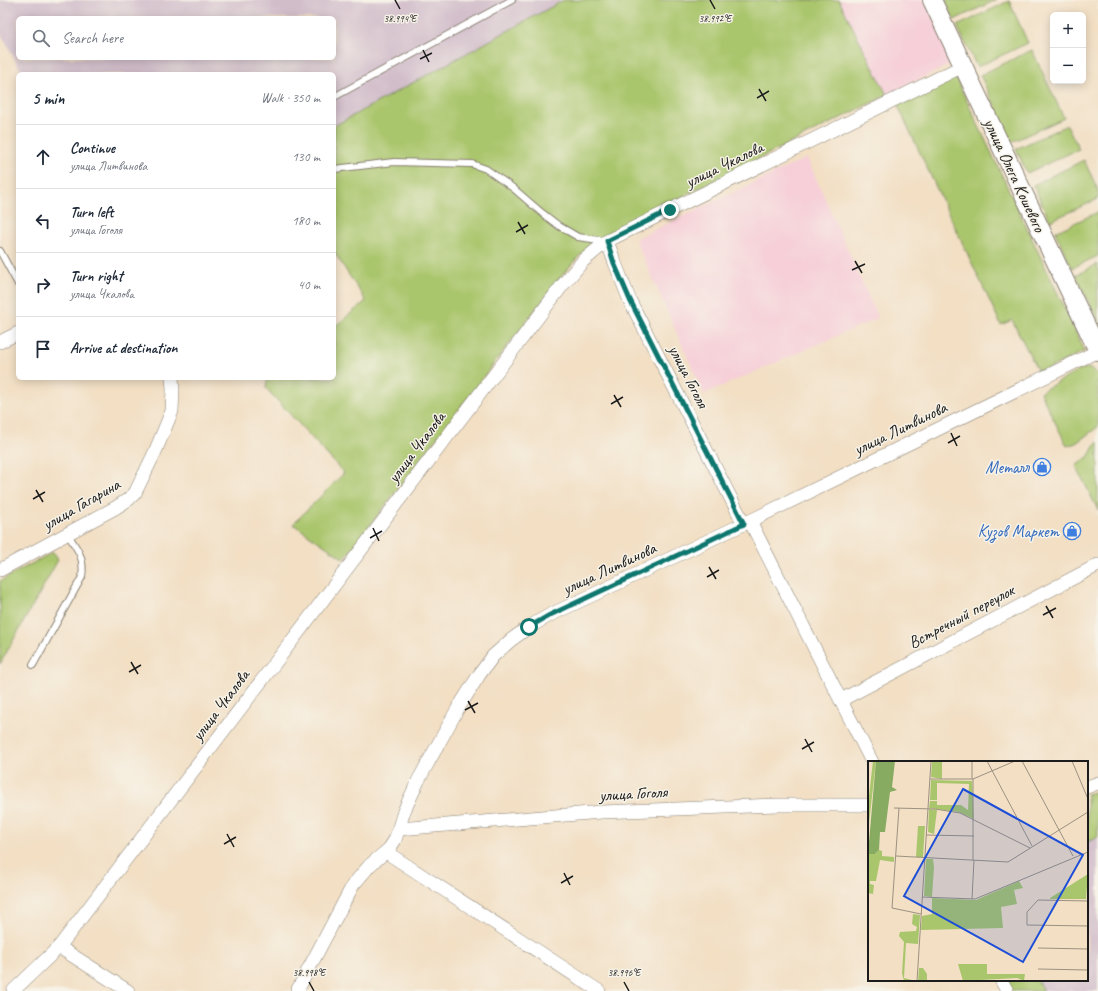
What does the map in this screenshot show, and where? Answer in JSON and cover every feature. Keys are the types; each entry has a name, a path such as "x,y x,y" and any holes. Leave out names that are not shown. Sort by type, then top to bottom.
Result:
{"main road":[{"name":"улица Олега Кошевого","path":"932,0 1098,351"}],"street":[{"name":"улица Чкалова","path":"13,991 58,947 560,287 584,260 607,241 963,66"},
{"name":"улица Гоголя","path":"607,241 614,263 630,300 841,700 872,761"},
{"path":"0,342 16,334"},
{"name":"улица Литвинова","path":"297,991 353,886 370,865 389,849 395,840 404,811 442,736 468,693 493,656 499,650 529,627 550,615 747,523 1098,351"},
{"name":"улица Гагарина","path":"0,570 115,508 135,493 155,452 172,411 172,380"},
{"name":"Встречный переулок","path":"841,700 1098,564"},
{"path":"1088,787 1098,783"},
{"name":"улица Гоголя","path":"398,829 602,812 778,805 868,805"},
{"path":"386,852 600,991"},
{"path":"58,947 128,991"},
{"path":"1001,981 1007,991"}],"lane":[{"path":"336,95 512,0"},
{"path":"336,169 394,162 472,164 486,169 513,188 542,213 578,237 607,241"},
{"path":"0,251 16,280"},
{"path":"33,665 82,577 84,567 82,558 67,533"}],"shaded area":[{"path":"0,0 564,0 336,125 336,72 22,72 0,32"},
{"path":"839,0 925,0 955,62 887,95"},
{"path":"807,158 878,318 704,394 635,239"},
{"path":"1098,837 1098,991 1043,991 1038,981 1088,981 1088,842"}],"green space":[{"path":"564,0 839,0 887,95 609,233 579,256 558,280 344,559 293,524 344,473 266,388 268,380 336,380 336,325 366,301 336,255 336,125"},
{"path":"945,0 996,0 954,20"},
{"path":"1009,1 1028,43 977,67 957,26"},
{"path":"1032,50 1064,118 1012,142 980,75"},
{"path":"953,77 956,78 1085,351 1039,373 1012,320 1001,325 897,104"},
{"path":"1067,125 1079,149 1027,173 1016,149"},
{"path":"1084,160 1098,190 1098,199 1050,221 1033,185"},
{"path":"1098,212 1098,256 1072,268 1055,232"},
{"path":"1098,264 1098,322 1076,275"},
{"path":"1088,368 1094,371 1098,376 1098,427 1076,443 1067,446 1040,392 1082,369"},
{"path":"1098,442 1098,510 1076,466 1089,456 1095,444"},
{"path":"53,552 58,560 0,664 0,581"},
{"path":"1098,791 1098,837 1088,842 1088,794"},
{"path":"1007,981 1038,981 1043,991 1013,991"}],"place":[{"name":"Металл","path":"1042,467"},
{"name":"Кузов Маркет","path":"1072,531"}],"route":[{"path":"529,627 550,615 744,524 630,300 614,263 607,241 670,210"}]}
